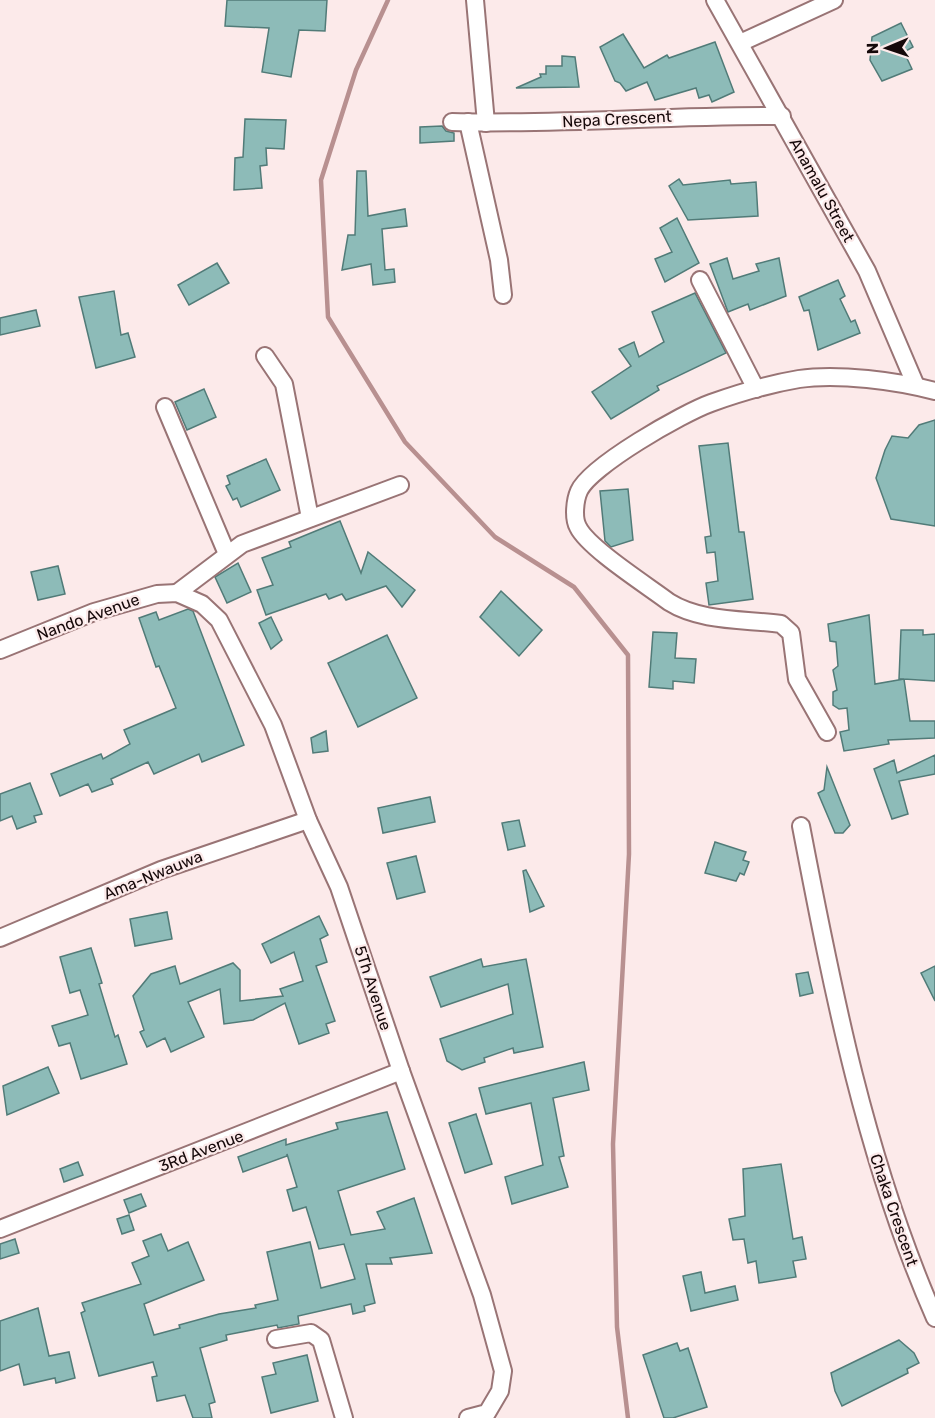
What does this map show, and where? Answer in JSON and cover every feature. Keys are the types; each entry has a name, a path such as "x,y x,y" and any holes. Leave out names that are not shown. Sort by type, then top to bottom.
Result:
{"street":[{"path":"475,0 486,123"},
{"name":"Anamalu Street","path":"715,0 782,116 867,272 916,386"},
{"path":"740,43 834,0"},
{"name":"Nepa Crescent","path":"503,295 499,260 460,122 581,122 651,116 782,116"},
{"path":"700,280 756,389"},
{"path":"265,356 284,384 310,518"},
{"path":"827,732 800,687 791,633 781,624 701,615 682,610 588,540 577,525 575,510 579,491 592,474 669,424 709,404 756,389 801,379 834,377 916,386 935,391"},
{"path":"165,407 227,554"},
{"path":"177,593 242,544 400,485"},
{"name":"Nando Avenue","path":"0,650 117,604 157,594 177,593"},
{"name":"5Th Avenue","path":"177,593 202,604 225,630 273,725 308,820 339,887 400,1071 482,1295 503,1371 500,1391 487,1413 468,1418"},
{"name":"Ama-Nwauwa","path":"0,938 161,870 308,820"},
{"name":"Chaka Crescent","path":"801,826 826,955 868,1134 912,1266 935,1318"},
{"name":"3Rd Avenue","path":"0,1229 400,1071"},
{"path":"276,1339 310,1333 321,1340 344,1418"}],"building":[{"path":"227,0 327,0 325,31 299,30 291,77 262,72 269,28 225,26"},
{"path":"901,23 913,47 904,52 912,69 882,81 870,60 872,37"},
{"path":"623,34 644,68 667,55 669,58 715,42 734,92 712,102 709,95 699,98 696,88 655,100 647,82 626,91 620,83 615,81 600,47"},
{"path":"562,56 575,57 579,87 516,88 541,77 540,74 546,74 546,66 562,66"},
{"path":"245,119 286,120 284,149 266,148 267,165 260,166 262,188 234,190 235,158 243,157"},
{"path":"442,126 446,131 454,133 454,141 420,143 420,127"},
{"path":"357,171 366,171 368,216 405,209 407,226 382,229 385,270 394,269 395,282 373,285 371,264 342,270 348,235 355,235"},
{"path":"679,179 683,185 730,180 731,184 756,182 758,216 688,220 669,186"},
{"path":"677,218 699,263 665,282 655,259 672,252 660,228"},
{"path":"727,258 733,279 759,271 756,264 779,258 786,296 750,310 748,304 728,312 710,264"},
{"path":"217,263 229,283 189,305 178,285"},
{"path":"838,280 845,296 840,299 851,322 855,320 860,333 818,350 809,310 804,311 799,297"},
{"path":"114,291 121,335 128,333 135,357 96,368 79,297"},
{"path":"695,293 726,353 657,386 659,390 611,419 592,392 631,366 619,349 634,342 639,357 664,342 652,312"},
{"path":"36,310 40,326 0,335 0,318"},
{"path":"204,389 216,417 187,430 175,402"},
{"path":"935,420 935,526 891,519 876,478 885,450 892,436 908,438 919,425"},
{"path":"728,443 739,532 744,532 753,599 709,605 706,583 718,581 715,552 707,553 705,537 711,536 699,446"},
{"path":"266,459 280,490 241,507 237,498 233,500 226,486 230,484 227,476"},
{"path":"628,489 633,540 611,547 605,541 600,491"},
{"path":"340,521 361,573 368,552 415,590 402,607 386,586 346,600 342,594 329,599 326,594 266,615 257,590 273,585 262,558 291,547 289,542"},
{"path":"238,563 251,592 227,603 215,577"},
{"path":"58,566 65,594 38,600 31,572"},
{"path":"501,591 542,630 519,656 480,617"},
{"path":"188,609 193,611 244,745 202,762 199,754 154,774 148,762 111,779 113,784 92,792 88,784 60,796 51,774 101,754 103,759 130,744 124,730 176,708 159,666 156,667 139,618 156,612 159,620"},
{"path":"869,615 875,684 904,679 910,721 935,721 935,738 888,740 889,744 844,751 840,732 849,730 847,708 839,709 833,705 833,692 837,690 833,670 838,666 836,642 830,641 828,624"},
{"path":"271,617 282,640 271,649 259,623"},
{"path":"901,630 923,630 923,635 935,634 935,681 899,679"},
{"path":"653,632 677,633 675,658 696,659 694,683 673,681 673,689 649,687"},
{"path":"387,635 417,698 358,727 328,663"},
{"path":"326,731 328,751 313,753 311,738"},
{"path":"935,755 935,774 899,781 908,814 892,819 874,769 894,760 897,773"},
{"path":"827,767 850,825 843,833 835,833 818,793 824,790"},
{"path":"30,783 42,814 34,816 36,822 17,829 12,816 0,821 0,794"},
{"path":"430,797 435,822 383,833 378,808"},
{"path":"519,820 525,846 508,850 502,823"},
{"path":"715,842 746,852 743,860 749,862 744,875 740,873 736,881 705,873"},
{"path":"416,856 425,892 397,899 387,863"},
{"path":"526,870 544,906 530,912 523,871"},
{"path":"167,912 172,939 135,946 130,919"},
{"path":"319,916 328,935 320,939 327,962 316,966 335,1021 326,1024 329,1033 299,1044 285,1003 253,1020 224,1024 220,989 188,1002 204,1037 171,1052 165,1038 147,1047 140,1032 144,1030 133,996 151,974 175,966 180,984 233,963 240,970 240,1001 283,996 280,989 303,981 294,952 271,963 262,944"},
{"path":"91,948 115,1037 118,1035 127,1064 81,1079 70,1043 59,1046 52,1026 88,1015 80,990 70,993 60,957"},
{"path":"481,959 483,967 526,959 543,1047 514,1053 513,1048 484,1058 485,1062 462,1070 447,1061 440,1039 513,1014 508,984 441,1007 430,977"},
{"path":"935,966 935,1001 921,973"},
{"path":"808,972 813,993 800,996 796,974"},
{"path":"584,1062 589,1090 553,1098 564,1156 559,1157 568,1187 512,1204 505,1177 543,1165 531,1103 486,1114 479,1088"},
{"path":"48,1067 59,1093 7,1115 3,1086"},
{"path":"387,1112 405,1169 338,1191 351,1235 385,1229 377,1212 414,1198 432,1253 390,1258 392,1264 366,1264 375,1303 364,1306 365,1311 353,1314 351,1304 298,1316 299,1324 278,1328 277,1325 226,1335 227,1340 200,1348 215,1402 209,1404 212,1418 193,1418 185,1395 157,1401 152,1377 157,1376 153,1362 99,1376 81,1313 85,1311 82,1303 141,1284 132,1263 149,1256 143,1241 161,1234 168,1251 188,1242 204,1280 144,1304 154,1335 180,1328 179,1325 219,1314 256,1308 255,1305 278,1300 267,1252 310,1242 321,1288 355,1279 344,1244 319,1249 306,1207 293,1211 287,1190 297,1187 287,1154 287,1156 243,1172 238,1157 286,1139 286,1145 338,1129 336,1123"},
{"path":"476,1114 492,1164 465,1173 449,1123"},
{"path":"78,1162 83,1175 64,1182 60,1169"},
{"path":"781,1164 793,1239 802,1237 806,1259 793,1261 796,1277 759,1283 756,1261 748,1263 744,1239 733,1240 729,1219 745,1216 743,1169"},
{"path":"141,1194 146,1206 129,1213 124,1200"},
{"path":"129,1215 134,1230 122,1234 117,1219"},
{"path":"15,1239 19,1253 0,1259 0,1244"},
{"path":"701,1272 705,1293 735,1286 738,1300 691,1311 683,1276"},
{"path":"38,1308 49,1356 69,1352 75,1378 56,1383 55,1378 24,1385 19,1364 0,1371 0,1321"},
{"path":"899,1340 914,1353 919,1363 907,1369 908,1373 842,1406 835,1391 831,1373"},
{"path":"677,1343 680,1351 688,1348 707,1407 673,1418 664,1418 643,1355"},
{"path":"307,1355 318,1401 271,1413 262,1377 276,1374 273,1363"}],"waterway":[{"path":"388,0 356,70 321,180 328,317 405,442 495,537 574,587 628,655 629,854 613,1144 617,1327 628,1418"}]}
